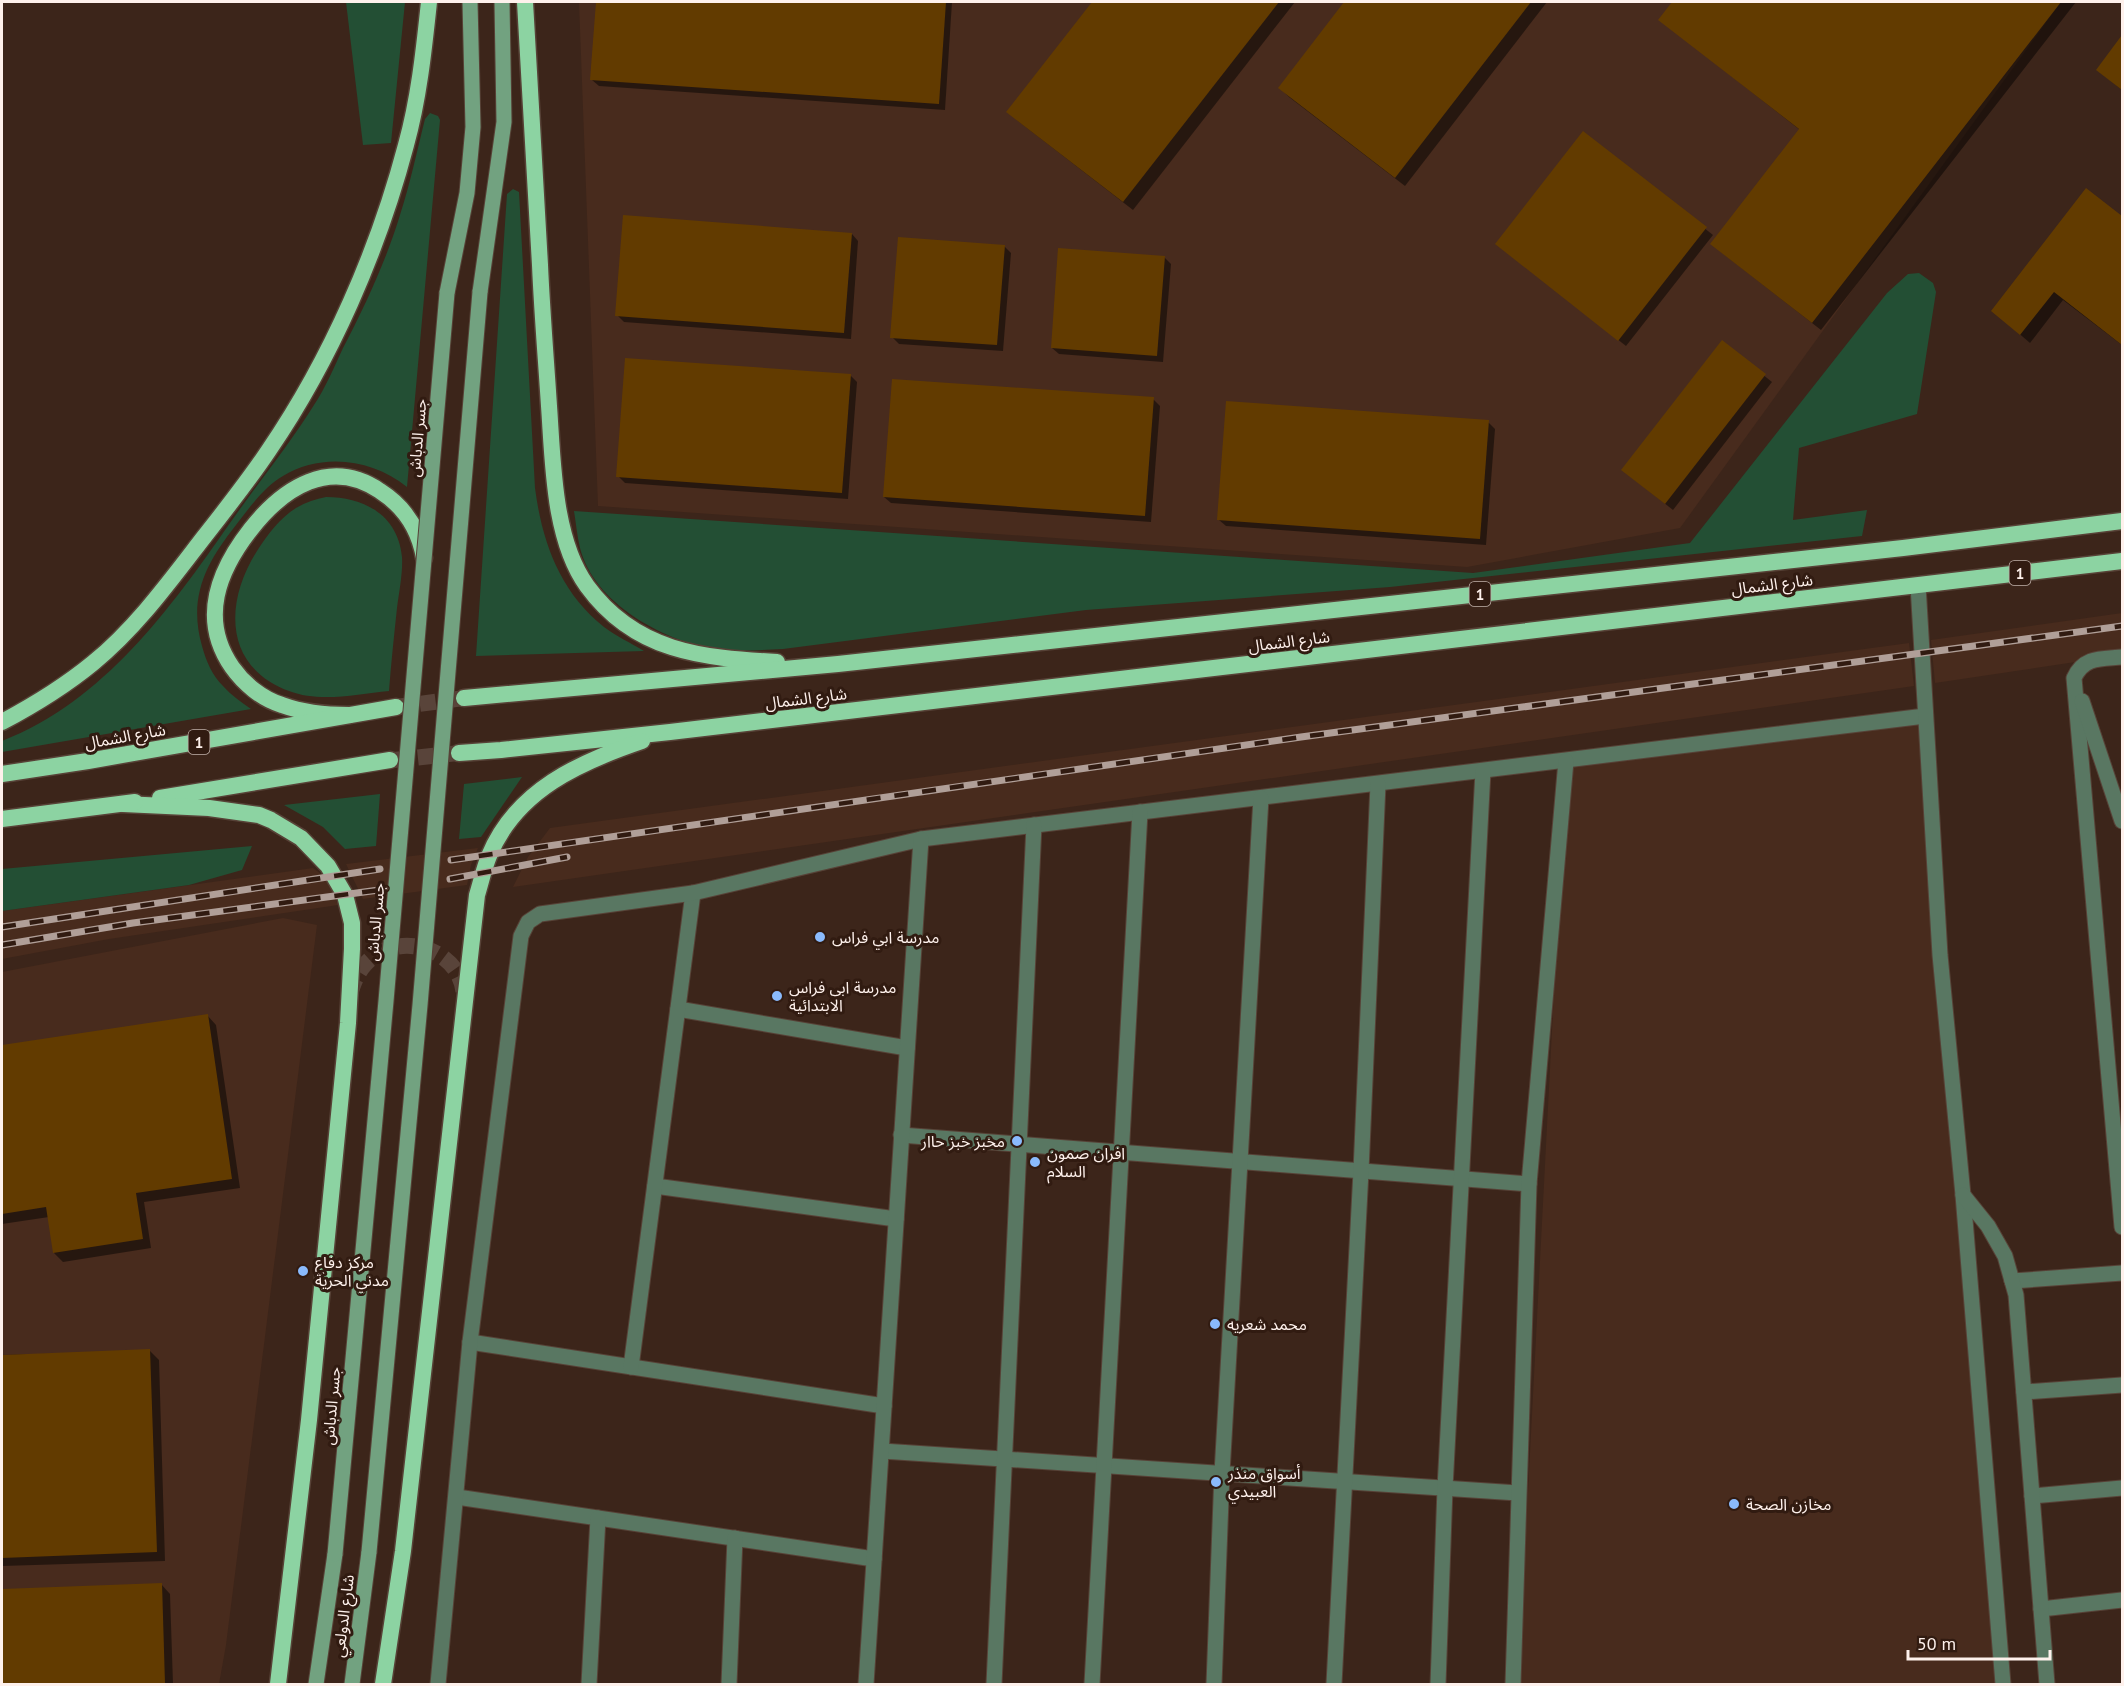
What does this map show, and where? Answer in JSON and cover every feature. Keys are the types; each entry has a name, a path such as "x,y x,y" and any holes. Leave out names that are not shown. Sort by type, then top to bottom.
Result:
{"highway":[{"path":"2,722 28,708 94,663 122,636 150,605 232,501 270,450 304,393 336,334 363,272 406,145 417,98 429,2"},
{"path":"525,2 554,474 566,546 574,565 587,587 613,614 630,627 668,647 709,657 838,664"},
{"path":"349,715 324,715 280,705 264,697 238,676 219,643 216,632 215,606 224,572 245,536 279,498 308,481 339,478 353,479 378,489 401,508 412,522 422,548 424,561"},
{"name":"شارع الشمال","path":"464,698 838,664 1879,550 2122,521"},
{"name":"شارع الشمال","path":"459,753 670,732 2122,561"},
{"name":"شارع الشمال","path":"2,774 396,707"},
{"path":"383,1684 405,1540 477,895 490,854 505,829 524,804 544,786 565,772 590,760 670,732"},
{"path":"2,819 123,804 390,760"},
{"path":"123,804 209,808 259,815 271,820 301,838 328,866 345,895 352,922 347,1035 300,1502 278,1684"}],"main road":[{"name":"جسر الدباش","path":"335,1554 384,1025 447,293 467,193 472,127 470,2"},
{"name":"شارع الدولعي","path":"352,1684 369,1552 420,1005 480,292 504,122 502,2"},
{"name":"شارع الدولعي","path":"316,1684 335,1554"}],"street":[{"path":"1918,585 1940,955 1963,1195 2003,1684"},
{"path":"2122,657 2090,660 2079,668 2074,678 2122,1227"},
{"path":"2074,678 2122,821"},
{"path":"438,1684 470,1342 521,936 528,922 540,914 693,893 921,839 1925,716"},
{"path":"1513,1684 1529,1184 1566,761"},
{"path":"1438,1684 1445,1488 1483,771"},
{"path":"1334,1684 1346,1481 1378,784"},
{"path":"1214,1684 1222,1473 1261,798"},
{"path":"1092,1684 1140,812"},
{"path":"994,1684 1034,825"},
{"path":"866,1684 921,839"},
{"path":"631,1367 693,893"},
{"path":"678,1009 907,1048"},
{"path":"902,1135 1529,1184"},
{"path":"655,1186 896,1219"},
{"path":"1963,1195 1988,1226 2005,1256 2016,1295 2047,1684"},
{"path":"2012,1281 2122,1273"},
{"path":"470,1342 884,1406"},
{"path":"2024,1392 2122,1385"},
{"path":"882,1451 1518,1492"},
{"path":"2032,1496 2122,1488"},
{"path":"457,1497 874,1559"},
{"path":"588,1684 598,1518"},
{"path":"729,1684 735,1538"},
{"path":"2041,1609 2122,1600"}],"shaded area":[{"path":"579,2 2061,2 1680,528 1467,567 598,506"},
{"path":"2122,613 2122,655 1935,683 1931,640"},
{"path":"1909,643 1914,686 513,887 528,857 550,828"},
{"path":"1925,716 2003,1684 1518,1684 1566,761"},
{"path":"478,848 471,865 467,885 363,899 346,864"},
{"path":"313,868 321,874 331,888 338,905 109,939 2,959 2,911"},
{"path":"283,918 317,925 226,1645 219,1684 2,1684 2,972"}],"green space":[{"path":"346,2 405,2 391,143 363,145"},
{"path":"430,113 438,116 440,120 407,487 379,470 347,462 330,462 298,468 283,476 263,492 225,539 202,581 197,612 198,628 205,657 219,682 251,709 2,752 2,741 39,724 72,702 132,649 183,588 304,420 326,384 382,266 404,203 425,119"},
{"path":"513,189 519,192 535,488 548,546 565,582 589,613 604,627 644,651 476,656 507,194"},
{"path":"1919,273 1933,283 1936,292 1917,414 1799,448 1793,520 1867,510 1862,536 1390,587 1086,610 783,649 739,651 714,649 694,644 652,628 633,616 600,586 588,568 580,548 574,511 1473,573 1690,543 1887,293 1908,274"},
{"path":"326,497 353,500 377,511 394,530 399,542 402,569 389,691 326,697 301,695 289,691 268,680 252,666 242,650 236,632 235,612 239,591 246,571 265,539 290,512 307,502"},
{"path":"522,777 481,837 459,839 464,784"},
{"path":"380,794 376,846 345,849 323,827 284,805"},
{"path":"252,846 242,870 189,885 2,911 2,869"}],"building":[{"path":"596,2 946,2 939,104 590,80"},
{"path":"1092,2 1279,2 1123,202 1006,112"},
{"path":"1344,2 1531,2 1395,178 1278,88"},
{"path":"1672,2 2061,2 1812,323 1710,244 1799,129 1658,20"},
{"path":"2122,35 2122,90 2096,70"},
{"path":"1583,131 1707,227 1618,341 1495,244"},
{"path":"2086,188 2122,216 2122,345 2054,292 2020,335 1991,311"},
{"path":"623,215 852,233 844,333 615,316"},
{"path":"898,237 1005,245 997,345 890,338"},
{"path":"1058,248 1165,256 1157,356 1051,348"},
{"path":"1722,340 1766,374 1665,504 1621,470"},
{"path":"625,358 851,374 842,493 616,477"},
{"path":"892,379 1154,397 1145,516 883,497"},
{"path":"1226,401 1489,420 1480,539 1217,520"},
{"path":"208,1014 232,1179 136,1193 143,1239 53,1253 46,1207 2,1214 2,1045"},
{"path":"150,1349 157,1552 2,1558 2,1355"},
{"path":"162,1583 165,1684 2,1684 2,1589"}],"tunnel":[{"path":"396,707 464,698"},
{"path":"394,760 459,753"},
{"path":"350,994 360,971 375,955 391,948 408,946 425,948 440,955 453,966 461,981 464,1000"}],"railway":[{"path":"451,860 1301,737 2122,626"},
{"path":"450,879 567,857"},
{"path":"2,927 380,869"},
{"path":"2,945 133,923 379,890"}],"place":[{"name":"مدرسة ابي فراس","path":"820,937"},
{"name":"مدرسة ابي فراس الابتدائية","path":"777,996"},
{"name":"مخبز خبز حاار","path":"1017,1141"},
{"name":"افران صمون السلام","path":"1035,1162"},
{"name":"مركز دفاع مدني الحرية","path":"303,1271"},
{"name":"محمد شعريه","path":"1215,1324"},
{"name":"أسواق منذر العبيدي","path":"1216,1482"},
{"name":"مخازن الصحة","path":"1734,1504"}]}
